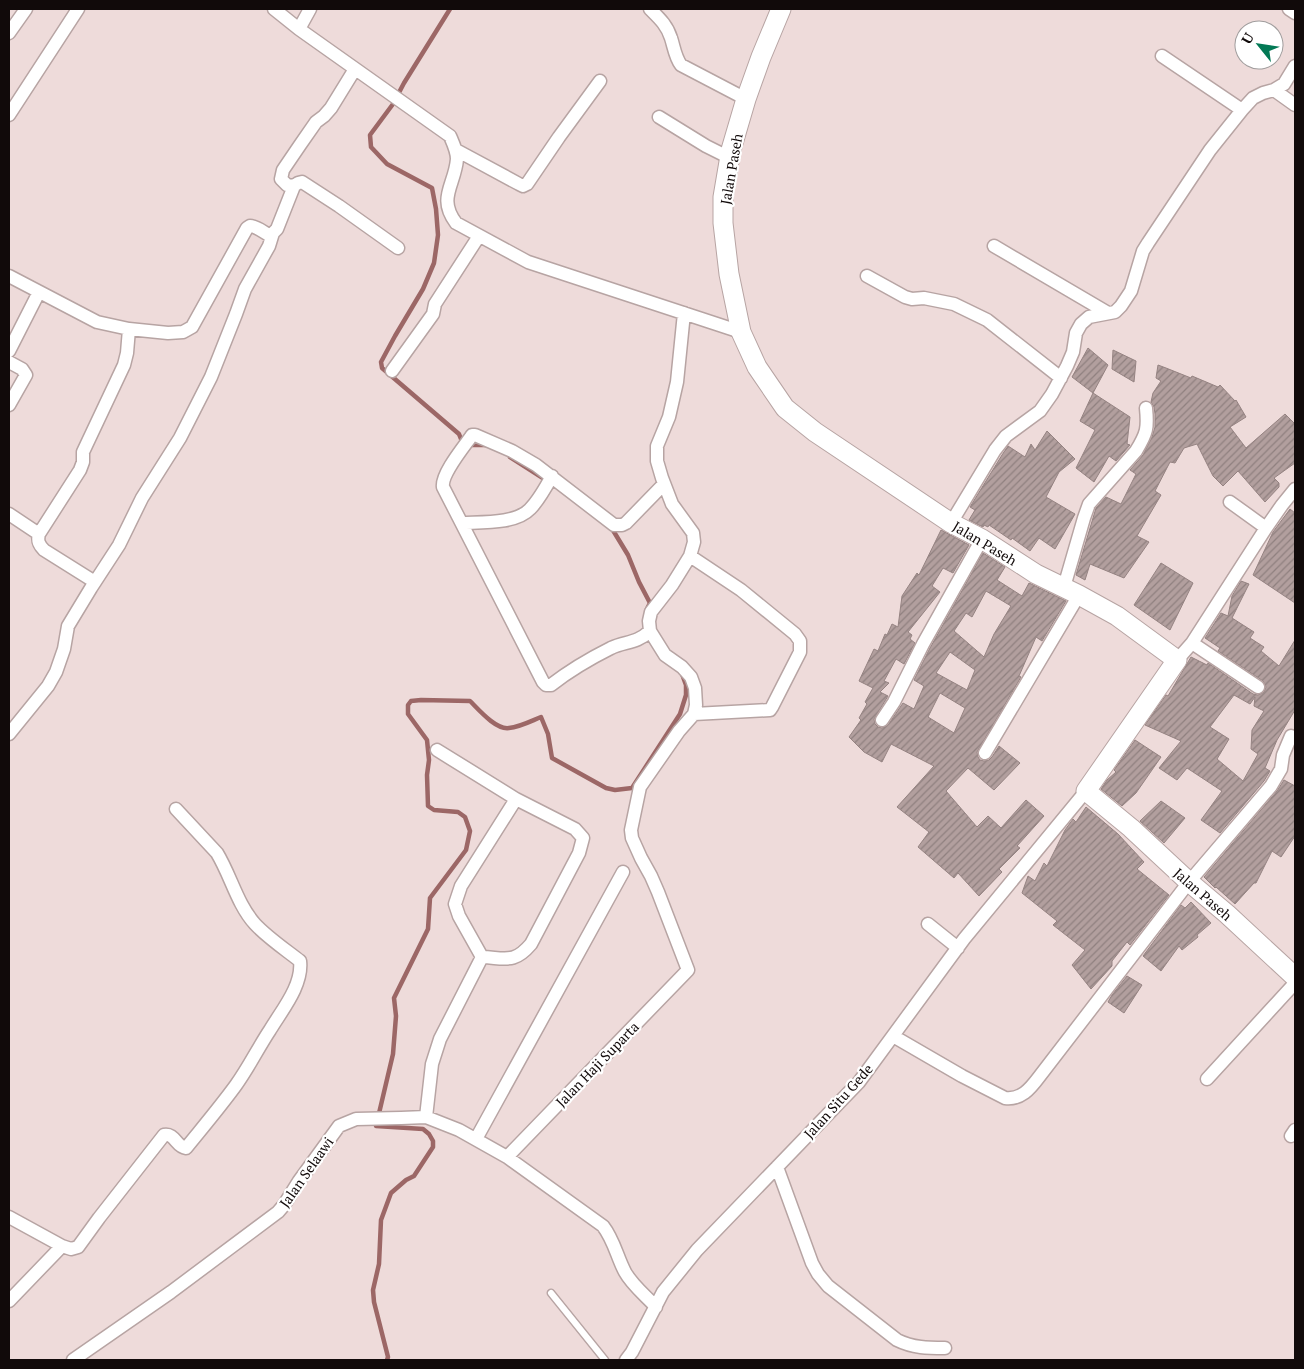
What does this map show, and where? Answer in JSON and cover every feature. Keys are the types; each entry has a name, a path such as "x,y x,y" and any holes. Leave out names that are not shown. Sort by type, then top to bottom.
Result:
{"street":[{"path":"9,33 26,9"},
{"path":"9,115 78,9"},
{"path":"274,9 299,29 450,136 456,150 457,159 446,203 456,223 528,262 741,332"},
{"path":"299,29 310,9"},
{"path":"650,9 665,24 681,65 746,99"},
{"name":"Jalan Paseh","path":"781,9 761,56 746,99 730,158 723,197 723,223 729,274 741,332 757,367 785,408 815,432 952,523 982,539 1036,574 1117,616 1177,660"},
{"path":"1288,9 1295,13"},
{"path":"1162,56 1242,110"},
{"path":"952,523 994,450 1006,436 1040,411 1062,378 1073,352 1076,333 1081,324 1089,317 1115,312 1121,306 1131,291 1143,251 1210,150 1253,98 1284,84 1295,66"},
{"path":"294,186 287,185 281,179 283,170 308,132 331,108 355,69"},
{"path":"456,150 523,186 527,184 600,81"},
{"path":"1274,90 1295,105"},
{"path":"659,117 730,158"},
{"path":"9,734 48,686 56,672 64,649 68,626 119,545 142,498 180,438 207,385 245,289 270,246 273,233 277,229 294,186 302,182 398,248"},
{"path":"9,276 97,322 129,329 168,333 183,332 192,327 247,228 254,226 269,235 273,233"},
{"path":"392,371 433,314 435,304 479,236"},
{"path":"994,246 1108,313"},
{"path":"867,276 905,297 912,299 924,298 954,304 987,320 1062,378"},
{"path":"9,351 39,292"},
{"path":"684,313 677,382 669,417 657,446 656,461 672,504 693,533 694,542 690,556 672,585 651,612 647,634 665,655 682,667 691,677 696,696 694,714 770,710 800,652 800,641 795,634 741,590 690,556"},
{"path":"95,582 44,550 39,545 39,534 82,466 83,452 124,365 129,329"},
{"path":"9,362 22,370 26,375 9,405"},
{"path":"985,753 1071,591 1084,518 1090,504 1136,451 1146,433 1146,408"},
{"path":"647,634 634,642 613,647 551,685 546,685 442,483 467,442 472,436 477,436 512,451 536,465 550,480 610,523 618,526 626,522 664,484"},
{"path":"462,523 504,520 520,516 531,508 550,480"},
{"path":"1086,791 1177,660 1192,643 1266,528 1295,489"},
{"path":"1230,502 1266,528"},
{"path":"9,514 39,534"},
{"path":"882,720 894,702 923,644 982,539"},
{"path":"1192,643 1258,686"},
{"name":"Jalan Haji Suparta","path":"507,1157 688,970 652,876 641,858 632,838 631,830 640,787 679,731 694,714"},
{"path":"893,1036 962,1076 1005,1098 1018,1097 1031,1087 1189,882 1271,786 1281,769 1283,755 1292,736"},
{"path":"437,750 516,799 574,829 583,838 579,853 531,944 523,953 514,958 482,957"},
{"name":"Jalan Paseh","path":"1086,791 1131,828 1295,977"},
{"name":"Jalan Situ Gede","path":"626,1360 664,1292 697,1250 859,1082 958,948 1086,791"},
{"path":"482,957 459,916 455,904 461,886 516,799"},
{"path":"9,1217 62,1246 71,1249 78,1247 164,1135 171,1136 181,1147 186,1148 236,1086 288,1002 301,970 300,961 256,925 246,912 217,854 176,809"},
{"path":"476,1139 623,872"},
{"path":"928,924 958,948"},
{"path":"426,1117 432,1064 440,1040 482,957"},
{"path":"1207,1079 1295,983"},
{"name":"Jalan Selaawi","path":"73,1360 171,1292 278,1212 339,1126 356,1119 426,1117 459,1130 507,1157 603,1226 609,1234 624,1272 656,1307"},
{"path":"777,1167 812,1263 828,1286 905,1344 924,1348 945,1348"},
{"path":"9,1301 62,1246"}],"lane":[{"path":"551,1293 605,1360"}],"building":[{"path":"1088,348 1108,365 1093,393 1072,377"},
{"path":"1113,350 1136,361 1134,382 1112,369"},
{"path":"1158,365 1218,387 1220,385 1236,400 1246,417 1230,427 1246,448 1285,414 1295,424 1295,463 1274,478 1279,483 1279,487 1265,502 1238,471 1223,486 1213,476 1197,444 1184,448 1175,463 1170,462 1155,491 1161,495 1137,536 1149,542 1124,578 1090,564 1085,580 1076,575 1096,508 1106,497 1121,504 1136,474 1130,470 1143,455 1152,437 1155,427 1155,414 1151,402 1153,393 1161,381 1156,378"},
{"path":"1093,393 1130,417 1127,444 1130,445 1116,461 1109,456 1094,482 1076,468 1095,430 1080,421"},
{"path":"1047,431 1075,459 1059,472 1046,497 1075,514 1055,549 1039,538 1030,551 989,525 988,527 984,525 983,527 969,520 975,510 970,507 1008,446 1025,457 1031,444 1035,450"},
{"path":"1290,509 1295,513 1295,603 1253,575 1273,532"},
{"path":"941,530 969,545 953,573 943,568 932,586 940,592 908,632 912,635 910,639 915,643 904,664 896,659 884,681 889,683 880,692 888,696 874,719 878,727 882,728 888,725 903,703 914,709 924,686 914,680 983,553 1005,567 997,580 1022,596 1029,583 1066,601 1042,641 1036,637 1019,676 1021,677 977,752 980,760 989,760 999,746 1020,763 994,790 968,768 946,791 977,827 988,816 1001,828 1026,800 1044,816 1017,846 1020,848 999,869 1002,872 979,896 958,873 954,878 918,847 929,832 897,807 934,766 891,744 882,762 864,752 849,737 861,720 859,718 867,704 865,702 873,688 859,681 874,649 878,651 885,634 887,635 892,624 898,627 902,596 917,573 919,575","holes":["986,591 1011,606 994,634 984,657 954,631 966,613 972,617","950,652 975,670 967,690 936,673","940,693 965,708 954,733 928,717"]},
{"path":"1161,563 1193,583 1170,630 1134,605"},
{"path":"1241,581 1249,584 1232,618 1254,632 1250,638 1264,647 1261,651 1279,666 1295,640 1295,710 1277,740 1265,768 1270,771 1264,781 1220,833 1201,820 1222,791 1187,768 1177,780 1159,768 1181,741 1145,725 1166,695 1168,696 1191,657 1207,665 1208,663 1253,694 1258,695 1264,692 1266,687 1263,681 1218,651 1220,648 1205,638 1221,613 1228,616 1232,596","holes":["1234,695 1250,704 1255,697 1254,706 1264,711 1252,730 1251,749 1258,754 1243,781 1217,759 1229,739 1210,727"]},
{"path":"1135,740 1161,757 1136,793 1122,806 1101,789 1116,772 1114,770"},
{"path":"1284,780 1295,786 1295,836 1281,857 1272,851 1256,883 1235,904 1204,877 1277,791"},
{"path":"1161,801 1185,818 1164,843 1140,821"},
{"path":"1086,807 1118,834 1144,862 1137,869 1169,895 1130,945 1127,942 1112,961 1112,966 1091,989 1072,965 1085,950 1053,925 1057,921 1022,893 1028,876 1035,881 1044,863 1047,866 1065,830 1073,819 1076,822"},
{"path":"1191,902 1211,923 1182,950 1179,946 1161,971 1143,956 1181,905 1185,908"},
{"path":"1127,976 1142,985 1124,1013 1108,1002"}],"waterway":[{"path":"450,9 393,104 370,135 371,147 387,164 432,188 438,235 434,263 423,289 381,362 382,368 459,434 461,439 472,445 486,445"},
{"path":"510,457 546,480"},
{"path":"611,527 628,555 650,603 647,609"},
{"path":"387,1360 388,1357 374,1302 373,1290 379,1264 381,1220 391,1193 406,1180 414,1176 433,1147 433,1141 423,1129 376,1126 393,1054 396,1016 394,998 428,929 430,898 466,850 470,831 465,817 458,812 434,810 428,806 427,775 429,760 427,740 408,714 408,705 411,701 421,700 470,701 493,723 504,728 525,724 541,717 548,734 552,758 606,788 615,790 632,788 680,714 686,695 686,685 682,674"}]}
